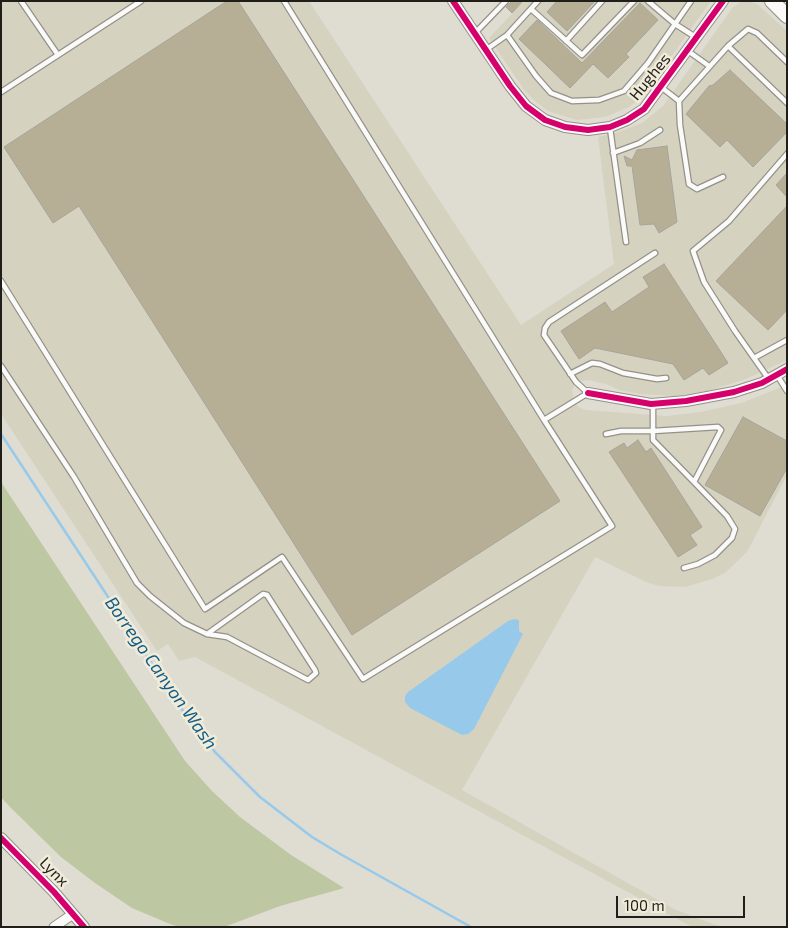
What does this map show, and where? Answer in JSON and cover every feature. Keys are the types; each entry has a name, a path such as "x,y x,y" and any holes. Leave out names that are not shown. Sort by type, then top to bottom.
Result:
{"main road":[{"path":"772,1 787,16"}],"street":[{"name":"Hughes","path":"453,1 510,86 526,106 546,120 565,127 588,130 610,127 627,120 644,109 723,1"},
{"path":"588,393 613,399 653,404 686,401 734,392 778,374"},
{"name":"Lynx","path":"1,838 54,892 84,927"},
{"path":"54,927 73,914"}],"lane":[{"path":"21,1 58,55"},
{"path":"1,92 142,1"},
{"path":"1,281 205,609 282,557 363,680 612,526 544,420 284,1"},
{"path":"475,33 506,1"},
{"path":"486,50 507,35 538,1"},
{"path":"566,41 602,1"},
{"path":"530,9 582,55 634,1"},
{"path":"648,1 674,24 697,38"},
{"path":"507,35 536,76 551,93 572,101 599,100 624,91 648,63 691,1"},
{"path":"723,177 697,189 689,184 680,125 679,101 728,46 748,29 757,33 787,62"},
{"path":"728,46 787,104"},
{"path":"688,51 709,66"},
{"path":"661,87 679,101"},
{"path":"610,127 626,242"},
{"path":"613,153 640,144 660,130"},
{"path":"787,154 729,221 693,250 704,282 754,358 778,374 787,391"},
{"path":"544,420 588,393 582,389 570,374 544,334 545,328 549,322 655,253"},
{"path":"754,358 787,340"},
{"path":"570,374 592,363 600,364 623,373 657,379 666,378"},
{"path":"1,366 74,477 137,583 167,611 184,623 206,634 227,638 308,680 316,673 267,596 263,594 206,634"},
{"path":"653,404 652,440 727,516 735,529 732,538 715,555 698,564 684,568"},
{"path":"606,434 621,431 718,427 720,430 717,439 694,482"}],"shaded area":[{"path":"1,1 309,1 521,325 614,264 598,137 619,132 642,123 663,106 733,7 741,2 757,4 787,31 787,360 746,379 707,391 675,396 640,394 619,390 606,384 589,380 581,381 574,386 572,391 575,403 580,408 586,410 667,416 701,412 741,403 787,385 787,475 747,552 725,573 712,579 685,587 659,586 646,582 595,557 462,790 674,909 725,927 692,927 195,657 179,661 168,644 157,651 1,414"},
{"path":"524,1 711,1 643,96 629,107 605,117 577,120 548,111 535,101 525,91 489,38"}],"green space":[{"path":"1,482 185,761 212,791 240,817 291,855 344,888 280,906 224,927 180,927 132,908 95,883 61,857 1,797"}],"water":[{"path":"519,620 519,631 523,634 474,729 468,734 462,735 410,708 405,702 405,696 408,692 508,621"}],"building":[{"path":"227,1 238,1 560,501 352,635 79,206 53,223 4,147"},
{"path":"512,1 523,1 512,13 506,7"},
{"path":"557,1 595,1 567,31 547,12"},
{"path":"640,3 658,20 626,54 629,57 608,78 593,64 570,88 519,39 537,20 582,63"},
{"path":"730,70 787,124 787,132 753,167 727,140 720,147 686,114 709,86 713,85"},
{"path":"667,146 677,222 659,233 654,224 640,225 632,166 627,166 624,156 632,160 637,150"},
{"path":"787,173 787,197 776,185"},
{"path":"787,206 787,310 768,330 716,281"},
{"path":"664,264 728,363 709,375 703,368 684,380 673,364 595,348 579,359 561,331 605,302 612,312 649,287 643,277"},
{"path":"743,417 787,441 787,468 760,516 705,485"},
{"path":"638,440 646,452 651,448 702,527 690,535 697,545 678,557 609,452 624,443 627,448"}],"waterway":[{"name":"Borrego Canyon Wash","path":"1,434 181,708 215,752 260,797 312,837 471,927"}],"cycle path":[{"path":"453,1 510,86 526,106 545,120 565,127 588,130 610,127 627,120 644,109 723,1"},
{"path":"588,393 651,404 686,401 734,392 762,383 787,369"},
{"path":"1,838 54,892 84,927"}]}
